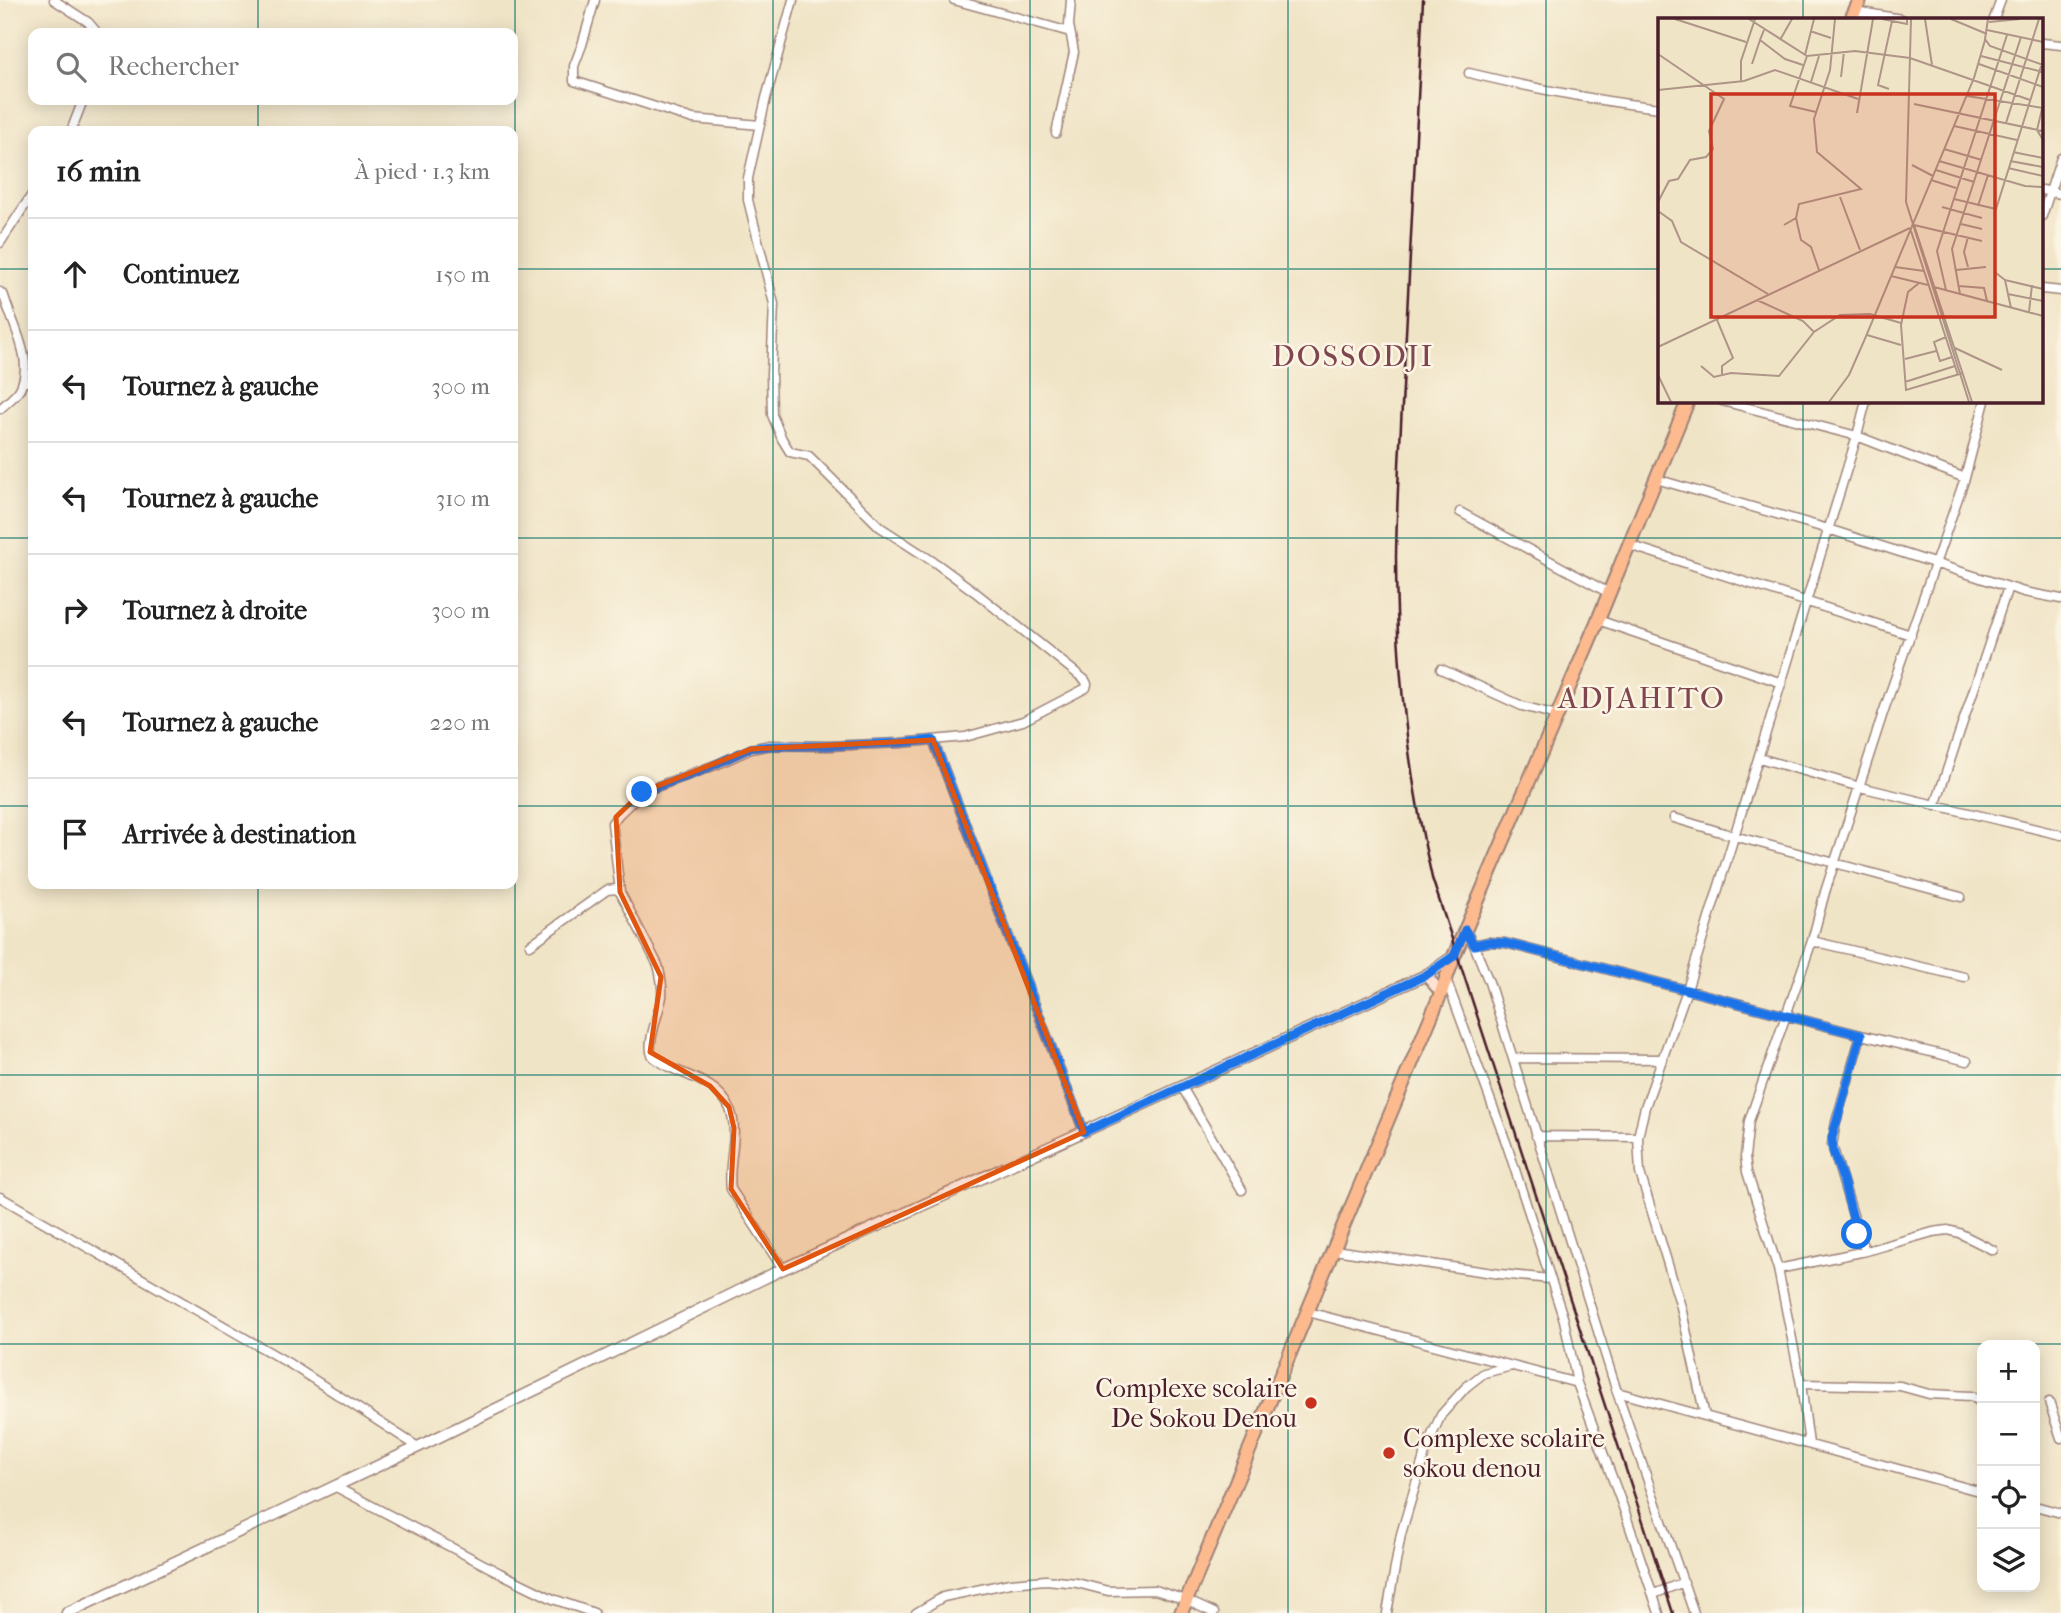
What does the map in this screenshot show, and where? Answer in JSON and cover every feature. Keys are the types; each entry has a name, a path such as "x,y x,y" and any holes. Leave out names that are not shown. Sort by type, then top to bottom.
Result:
{"main road":[{"path":"1183,1607 1688,402"},
{"path":"1426,975 1441,993"}],"street":[{"path":"54,0 93,28"},
{"path":"595,0 573,66 574,81 693,119 760,125"},
{"path":"783,1269 732,1189 729,1175 734,1128 729,1107 710,1086 665,1065 650,1052 662,999 662,977 620,892 612,823 642,792 697,773 751,748 900,743 965,737 1023,721 1086,688 1087,684 1086,680 1058,657 937,564 880,527 809,456 790,452 782,439 772,415 771,374 775,304 748,200 748,178 793,0"},
{"path":"954,0 1070,32"},
{"path":"1056,133 1074,52 1069,18 1071,0"},
{"path":"1994,18 2001,0"},
{"path":"1855,10 1896,18"},
{"path":"1469,72 1526,87 1604,102 1658,108"},
{"path":"73,126 80,105"},
{"path":"2061,158 2045,190 2061,194"},
{"path":"0,243 28,201"},
{"path":"0,292 4,296 20,340 26,366 19,391 0,409"},
{"path":"24,379 28,382"},
{"path":"1726,402 1857,436 1965,478"},
{"path":"1705,1416 1681,1307 1646,1199 1640,1173 1638,1137 1645,1107 1687,990 1759,758 1866,402"},
{"path":"1809,1444 1801,1384 1778,1269 1747,1172 1745,1157 1749,1121 1812,941 1934,563 1965,478 1985,402"},
{"path":"1656,478 1828,529 2008,587 2061,599"},
{"path":"1460,512 1609,593"},
{"path":"1629,545 1911,635"},
{"path":"1936,806 2008,587"},
{"path":"1598,620 1782,683"},
{"path":"1441,669 1522,706 1557,715"},
{"path":"933,740 1084,1132"},
{"path":"1759,758 1860,787 2061,835"},
{"path":"1674,818 1961,897"},
{"path":"530,944 607,890 616,889 620,892"},
{"path":"1465,930 1489,982 1617,1392 1694,1613"},
{"path":"1812,941 1964,977"},
{"path":"1474,945 1505,943 1967,1061"},
{"path":"67,1613 418,1447 783,1269 1426,975 1454,956"},
{"path":"1446,979 1507,1146 1564,1320 1577,1383 1659,1613"},
{"path":"1861,1035 1832,1138 1833,1151 1857,1234 1866,1251"},
{"path":"1513,1058 1663,1059"},
{"path":"1182,1087 1242,1190"},
{"path":"1536,1136 1638,1137"},
{"path":"0,1197 290,1364 418,1447"},
{"path":"1778,1269 1866,1251 1933,1231 1948,1230 1959,1233 1993,1250"},
{"path":"1334,1250 1550,1279"},
{"path":"1308,1312 1577,1383"},
{"path":"1387,1613 1401,1534 1427,1446 1441,1415 1466,1387 1485,1373 1512,1366"},
{"path":"1801,1384 1900,1386 1929,1394 1971,1396 1977,1400"},
{"path":"1617,1392 1977,1491"},
{"path":"2049,1402 2061,1438"},
{"path":"334,1486 510,1578 553,1599 594,1613"},
{"path":"2040,1507 2061,1513"},
{"path":"916,1613 943,1597 1033,1580 1058,1580 1108,1591 1155,1590 1183,1607 1214,1613"},
{"path":"1654,1594 1684,1583"}],"highlighted area":[{"path":"933,740 1084,1132 783,1269 731,1189 734,1128 729,1107 710,1086 650,1052 661,977 620,892 616,817 642,792 751,749"}],"railway":[{"path":"1423,0 1396,557 1401,678 1416,799 1432,878 1673,1613"}],"place":[{"name":"Complexe scolaire De Sokou Denou","path":"1311,1403"},
{"name":"Complexe scolaire sokou denou","path":"1389,1453"}],"district":[{"name":"DOSSODJI","path":"1353,356"},
{"name":"ADJAHITO","path":"1642,698"}],"route":[{"path":"642,792 697,773 751,748 933,740 1084,1132 1426,975 1454,956 1465,930 1474,945 1505,943 1861,1035 1832,1138 1833,1151 1857,1234"}]}
